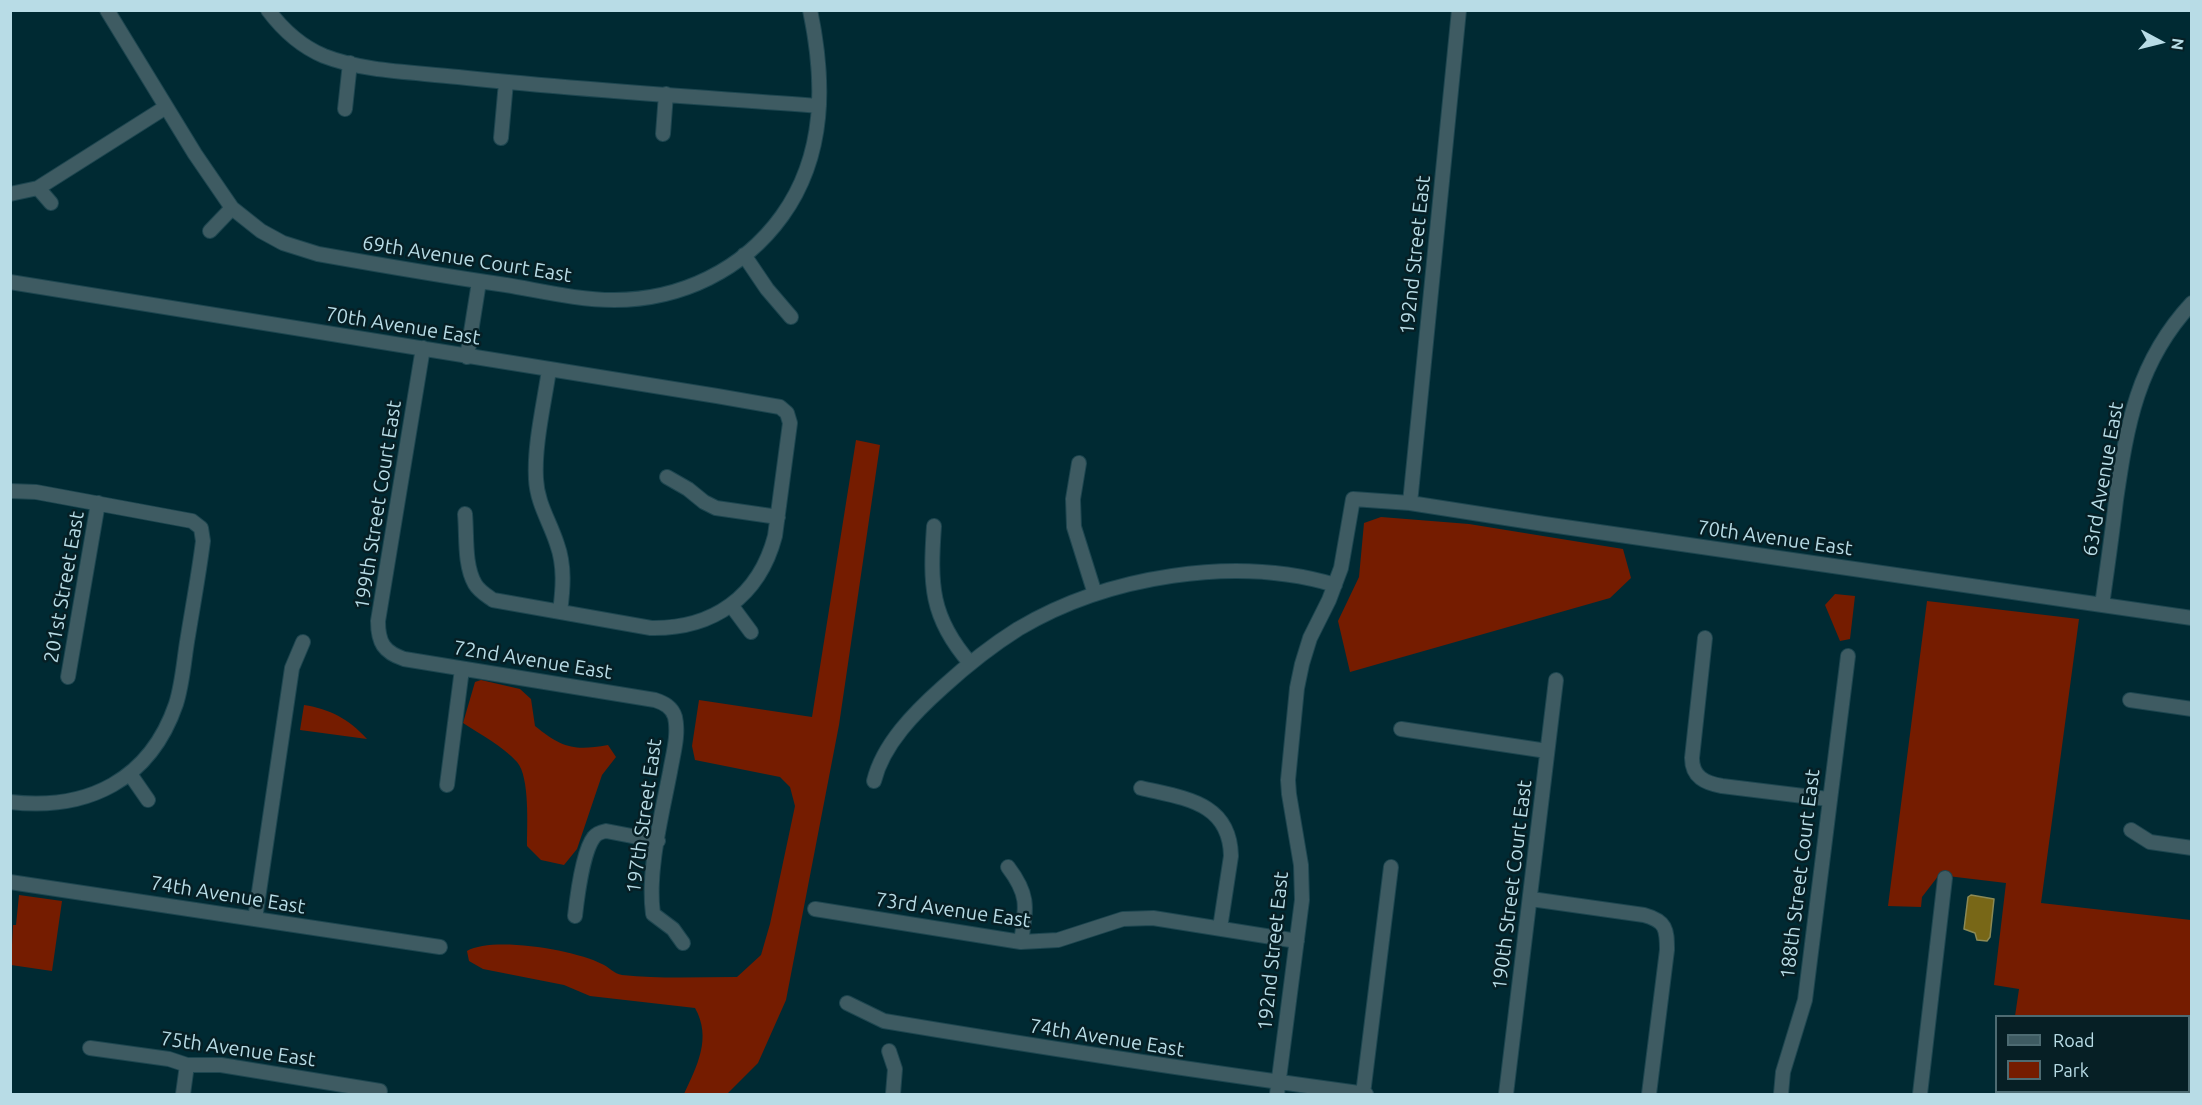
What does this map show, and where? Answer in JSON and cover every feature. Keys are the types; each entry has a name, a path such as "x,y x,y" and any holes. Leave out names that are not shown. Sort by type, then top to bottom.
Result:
{"street":[{"name":"69th Avenue Court East","path":"107,10 166,107 232,208 261,231 297,249 479,282 614,300 671,294 702,283 727,269 744,255"},
{"path":"268,10 297,41 323,56 368,67 506,82 819,106"},
{"path":"791,317 767,289 744,255 771,231 790,205 804,177 817,129 820,64 810,10"},
{"name":"192nd Street East","path":"1410,503 1459,10"},
{"path":"345,109 350,63"},
{"path":"501,138 506,82"},
{"path":"663,134 666,94"},
{"path":"10,194 38,188 166,107"},
{"path":"38,188 51,203"},
{"path":"210,231 232,208"},
{"name":"70th Avenue East","path":"10,282 780,407 787,413 790,423 777,518"},
{"path":"467,357 479,282"},
{"name":"63rd Avenue East","path":"2103,605 2123,448 2132,410 2154,355 2175,323 2192,303"},
{"name":"199th Street Court East","path":"382,644 378,634 378,621 423,348"},
{"path":"549,370 536,479 542,508 561,557 563,587 560,612"},
{"path":"1079,463 1073,499 1074,527 1095,594"},
{"path":"465,514 469,566 476,586 493,600 651,628 668,628 703,621 731,605 753,583 770,554 777,518 716,508 667,477"},
{"path":"10,491 36,492 192,521 198,524 203,541 179,692 158,742 130,774 108,789 81,800 32,805 10,802"},
{"name":"192nd Street East","path":"1278,1089 1302,900 1301,865 1289,794 1289,759 1297,688 1310,638 1341,568 1353,499"},
{"name":"70th Avenue East","path":"1353,499 1410,503 2192,618"},
{"name":"201st Street East","path":"68,677 98,504"},
{"path":"934,526 931,571 933,593 943,624 970,663"},
{"path":"874,781 878,765 899,734 925,704 970,663 1018,630 1050,612 1095,594 1153,579 1206,573 1266,573 1335,585"},
{"path":"731,605 751,632"},
{"path":"1705,638 1692,758 1694,771 1700,779 1713,784 1828,799"},
{"path":"255,919 292,668 303,642"},
{"name":"72nd Avenue East","path":"382,644 387,652 404,659 655,700 669,707 675,718"},
{"name":"188th Street Court East","path":"1780,1095 1783,1072 1805,1000 1828,799 1848,656"},
{"path":"447,785 462,669"},
{"name":"190th Street Court East","path":"1506,1095 1556,680"},
{"path":"2130,700 2192,709"},
{"name":"197th Street East","path":"675,718 676,739 651,890 653,914 673,929 683,943"},
{"path":"1401,729 1547,751"},
{"path":"130,774 148,800"},
{"path":"1141,788 1190,800 1207,807 1224,825 1231,856 1220,928"},
{"path":"2131,830 2150,842 2192,848"},
{"path":"575,916 586,855 593,838 600,832 606,831 658,841"},
{"path":"1008,867 1024,893 1026,908 1021,942"},
{"path":"1364,1094 1391,867"},
{"path":"1920,1095 1945,878"},
{"name":"74th Avenue East","path":"10,882 440,947"},
{"path":"1531,899 1644,915 1660,921 1665,927 1667,950 1649,1095"},
{"name":"73rd Avenue East","path":"816,909 1021,942 1058,940 1107,923 1138,918 1297,940"},
{"name":"74th Avenue East","path":"847,1004 884,1021 1278,1089 1364,1094"},
{"name":"75th Avenue East","path":"90,1048 169,1059 188,1065 221,1065 380,1090"},
{"path":"889,1052 896,1069 892,1095"},
{"path":"183,1095 188,1065"}],"green space":[{"path":"856,440 880,445 839,725 786,1000 758,1063 727,1094 684,1094 701,1052 702,1030 695,1008 590,996 564,985 483,969 469,961 467,951 495,945 534,947 590,959 619,974 665,977 737,977 761,955 770,924 795,806 790,787 780,777 695,760 692,746 699,700 812,717"},
{"path":"1381,517 1469,524 1623,549 1631,578 1610,598 1350,672 1338,621 1359,577 1364,523"},
{"path":"1835,594 1855,596 1850,639 1840,641 1825,605"},
{"path":"1927,601 2079,619 2041,903 2191,920 2191,1094 2005,1094 2190,1093 2190,1015 2015,1015 2019,989 1994,985 2006,883 1939,875 1922,897 1921,907 1888,906"},
{"path":"481,680 520,689 531,699 535,726 553,739 569,746 586,748 608,745 616,757 602,775 577,849 564,865 541,860 527,846 526,790 517,762 499,746 463,723 475,682"},
{"path":"304,705 338,716 367,739 300,730"},
{"path":"19,895 62,901 52,971 11,965 13,925 16,925"}],"shaded area":[{"path":"1971,895 1994,899 1990,937 1987,941 1977,940 1975,933 1964,929 1968,897"}]}
